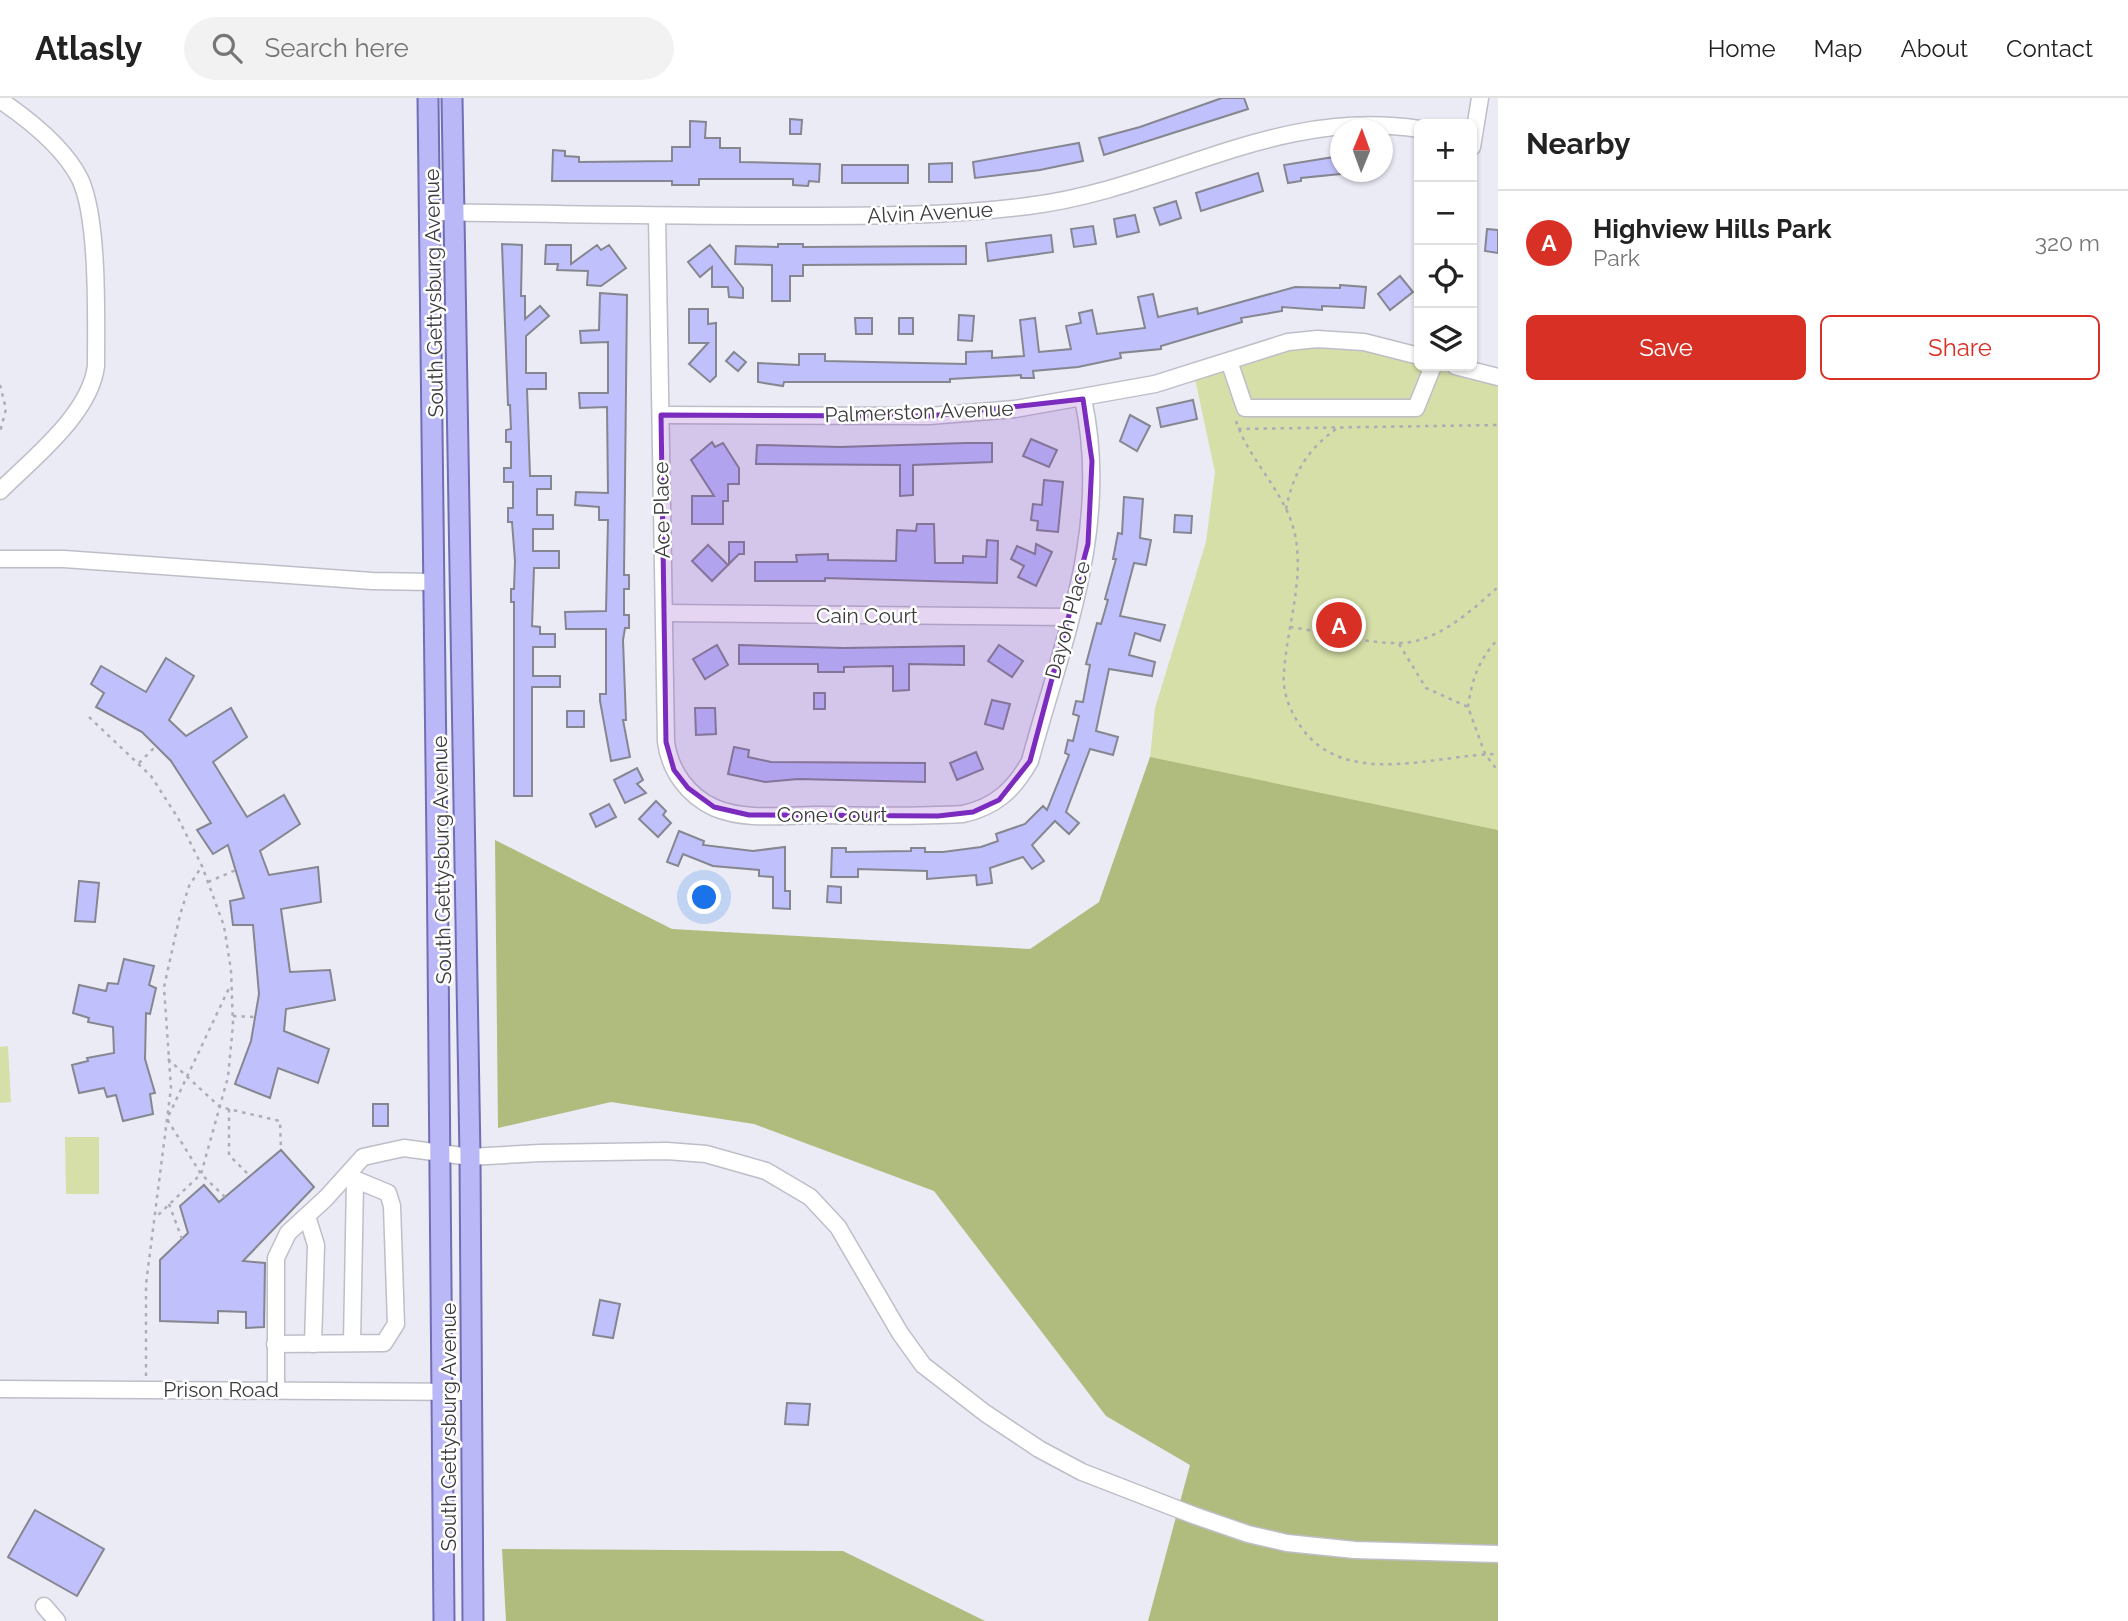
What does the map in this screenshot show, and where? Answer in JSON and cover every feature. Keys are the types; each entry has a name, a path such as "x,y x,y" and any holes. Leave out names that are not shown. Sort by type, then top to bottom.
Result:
{"main road":[{"name":"South Gettysburg Avenue","path":"428,98 442,1156 444,1621"},
{"name":"South Gettysburg Avenue","path":"453,98 470,1157 473,1621"}],"street":[{"path":"1476,119 1480,98"},
{"path":"0,100 47,139 80,179 92,225 96,356 92,387 78,410 0,491"},
{"name":"Alvin Avenue","path":"429,212 657,216 920,216 1031,206 1122,186 1301,129 1356,124 1414,129"},
{"name":"Ace Place","path":"657,216 668,751 679,779 696,796"},
{"name":"Palmerston Avenue","path":"661,415 929,416 1015,410 1155,384 1287,342 1317,339 1364,342 1414,355"},
{"path":"1230,361 1245,408 1416,408 1431,371"},
{"path":"1475,371 1498,377"},
{"name":"Dayoh Place","path":"973,812 989,807 1008,793 1030,761 1069,617 1088,544 1093,501 1090,439 1083,399"},
{"path":"0,559 64,559 372,581 433,582"},
{"name":"Cain Court","path":"664,614 1069,617"},
{"name":"Cone Court","path":"696,796 724,811 749,815 938,816 973,812"},
{"path":"276,1390 275,1258 288,1233 351,1179 363,1157 404,1148 442,1156 470,1157 667,1151 723,1157 766,1171 810,1198 830,1216 923,1366 985,1413 1060,1461 1132,1492 1267,1539 1354,1550 1498,1554"},
{"path":"275,1345 384,1343 396,1324 392,1206 388,1193 351,1179"},
{"path":"351,1179 352,1343"},
{"path":"307,1216 316,1245 313,1344"},
{"name":"Prison Road","path":"0,1389 472,1392"},
{"path":"44,1605 57,1621"}],"path":[{"path":"0,385 6,409 0,432"},
{"path":"1235,417 1238,429 1286,509 1296,537 1298,563 1283,677 1286,698 1307,735 1322,747 1350,760 1389,765 1498,754"},
{"path":"1238,429 1498,425"},
{"path":"1286,509 1298,468 1319,440 1340,426"},
{"path":"1290,627 1399,644 1428,636 1466,616 1498,587"},
{"path":"1498,639 1484,655 1473,675 1468,707 1485,754 1498,771"},
{"path":"1399,644 1426,688 1468,707"},
{"path":"89,718 151,776 178,818 202,866 225,926 233,1016 228,1077 201,1174 155,1218"},
{"path":"139,763 156,746"},
{"path":"146,1390 146,1284 171,1087 164,987 189,886 202,866"},
{"path":"208,882 236,870"},
{"path":"167,1119 232,983"},
{"path":"233,1016 255,1017"},
{"path":"168,1059 220,1107 280,1121 281,1150"},
{"path":"229,1109 229,1155 250,1176"},
{"path":"167,1119 201,1174 225,1197"},
{"path":"169,1204 182,1238"}],"highlighted area":[{"path":"1083,399 1092,461 1088,544 1030,761 999,800 973,812 938,816 749,815 714,807 688,788 674,770 666,742 661,415 929,416"}],"green space":[{"path":"1305,347 1375,352 1414,362 1414,371 1446,371 1498,385 1498,830 1150,758 1155,708 1206,542 1215,472 1195,379 1271,354"},
{"path":"1150,757 1498,830 1498,1621 1148,1621 1190,1465 1106,1416 934,1191 754,1124 611,1102 498,1128 495,840 672,929 1030,949 1099,902"},
{"path":"8,1046 11,1102 0,1103 0,1047"},
{"path":"65,1137 99,1137 99,1194 66,1194"},
{"path":"502,1549 843,1551 985,1621 506,1621"}],"building":[{"path":"1222,98 1244,98 1248,109 1104,155 1099,138 1140,127"},
{"path":"790,119 802,120 801,134 790,134"},
{"path":"690,121 706,122 705,138 720,138 720,148 740,148 740,162 820,164 819,182 809,181 808,186 793,185 793,179 699,179 699,185 672,185 672,181 552,181 553,150 565,151 565,156 579,157 579,162 672,161 672,147 690,147"},
{"path":"1079,143 1083,161 1040,170 975,178 973,162"},
{"path":"1330,158 1330,175 1301,178 1301,181 1288,183 1284,165"},
{"path":"952,163 952,182 929,182 929,164"},
{"path":"842,165 908,165 908,183 842,183"},
{"path":"1258,173 1263,191 1201,211 1196,193"},
{"path":"1176,201 1181,218 1160,225 1154,208"},
{"path":"1135,215 1139,232 1117,237 1114,219"},
{"path":"1093,226 1096,244 1074,247 1071,229"},
{"path":"1487,229 1498,230 1498,253 1485,251"},
{"path":"1051,235 1053,252 988,261 986,243"},
{"path":"502,244 522,245 521,296 525,296 525,319 540,306 549,316 526,336 526,373 546,373 546,389 527,389 530,476 551,476 551,489 537,489 537,515 553,515 553,529 533,529 533,551 559,551 559,568 534,568 532,626 540,627 540,634 555,634 555,647 533,647 533,676 560,676 560,687 532,687 532,796 514,796 514,602 511,602 511,589 514,589 515,561 512,522 508,522 508,508 513,508 513,482 504,482 504,468 511,468 511,442 506,442 506,430 511,429"},
{"path":"778,244 803,244 803,247 966,246 966,264 803,265 803,276 790,276 790,301 772,301 772,265 735,264 736,246 778,247"},
{"path":"546,245 571,245 571,264 597,245 601,250 609,245 626,268 601,286 587,285 588,271 557,270 558,264 545,264"},
{"path":"710,245 743,288 743,298 729,297 728,287 712,287 712,267 700,277 688,262"},
{"path":"1400,276 1413,292 1390,310 1378,294"},
{"path":"1340,285 1366,287 1364,308 1322,306 1322,310 1282,307 1282,311 1241,318 1242,322 1161,346 1161,349 1120,353 1121,358 1078,367 1033,371 1034,378 1021,378 1021,375 950,379 950,382 784,382 783,386 758,382 758,363 799,365 799,354 825,354 825,361 966,364 966,352 992,351 992,358 1024,356 1020,320 1035,318 1039,352 1071,349 1066,326 1081,323 1079,313 1092,310 1097,334 1145,328 1138,297 1153,294 1158,317 1197,308 1198,314 1295,287 1340,288"},
{"path":"600,293 627,295 624,575 629,575 629,589 624,589 624,615 629,615 629,628 625,628 623,640 626,720 623,720 630,757 611,761 600,701 600,694 606,694 606,629 566,629 565,612 606,611 608,520 599,520 599,507 575,505 576,492 608,493 607,407 580,408 579,393 608,393 608,342 581,343 580,331 599,330"},
{"path":"689,309 708,309 708,324 716,323 716,376 710,382 689,364 708,343 689,343"},
{"path":"959,315 974,316 972,341 958,340"},
{"path":"855,318 872,318 872,334 856,334"},
{"path":"899,318 913,318 913,334 899,334"},
{"path":"734,352 746,362 738,371 726,361"},
{"path":"1193,400 1197,419 1161,427 1157,408"},
{"path":"1130,415 1150,426 1137,451 1120,441"},
{"path":"1031,439 1057,450 1049,467 1023,456"},
{"path":"712,442 715,447 723,443 739,468 739,484 728,484 728,501 723,501 723,524 692,524 692,496 714,496 691,460"},
{"path":"992,443 992,462 913,465 913,495 900,496 900,465 756,464 757,445 840,447"},
{"path":"1044,480 1063,482 1058,532 1037,530 1038,521 1031,520 1033,504 1042,505"},
{"path":"1124,497 1143,499 1140,538 1151,540 1146,565 1134,563 1120,616 1165,625 1160,641 1135,633 1129,655 1155,662 1152,676 1109,669 1096,731 1118,737 1113,755 1090,749 1066,812 1079,823 1069,834 1055,821 1032,845 1044,861 1032,869 1023,857 990,868 992,883 977,885 976,875 927,879 927,871 858,869 858,877 831,877 832,848 846,848 846,852 911,851 911,848 925,848 925,852 943,852 981,847 998,841 996,834 1025,824 1043,806 1047,810 1069,755 1065,753 1068,740 1073,741 1079,716 1073,714 1076,701 1083,702 1090,665 1086,664 1097,623 1101,624 1108,600 1105,599 1116,559 1113,559 1118,533 1122,534"},
{"path":"1175,515 1192,516 1191,533 1174,532"},
{"path":"917,524 934,524 935,563 963,563 963,556 986,557 987,540 998,541 997,583 825,578 825,581 755,581 755,562 797,562 796,555 828,554 828,560 896,561 897,530 916,531"},
{"path":"729,542 744,542 744,554 739,554 729,564"},
{"path":"1036,544 1052,552 1036,586 1018,577 1024,566 1011,559 1017,546 1035,554"},
{"path":"708,545 728,565 712,581 692,561"},
{"path":"717,645 728,665 705,679 693,659"},
{"path":"739,645 844,648 964,646 964,665 909,664 909,690 893,691 893,666 844,667 844,672 818,672 818,664 739,664"},
{"path":"999,645 1023,661 1012,677 988,661"},
{"path":"166,658 194,676 169,720 186,736 231,708 247,737 213,762 247,817 284,795 300,824 260,851 269,875 318,867 321,902 281,909 290,972 330,970 335,1000 286,1009 284,1031 329,1049 318,1083 278,1068 270,1098 235,1084 251,1041 259,994 253,925 233,925 230,901 244,898 228,845 213,854 197,830 211,823 171,761 142,732 96,707 104,693 91,684 101,666 146,692"},
{"path":"814,693 825,693 825,709 814,709"},
{"path":"992,700 1010,704 1003,729 985,724"},
{"path":"695,708 715,708 716,734 696,735"},
{"path":"567,711 584,711 584,727 567,727"},
{"path":"734,747 749,750 748,757 771,762 925,763 925,782 798,779 765,782 728,774"},
{"path":"976,752 983,769 957,780 950,763"},
{"path":"637,768 643,780 637,784 646,793 625,803 614,780"},
{"path":"656,801 666,811 663,815 671,823 658,837 639,819"},
{"path":"609,804 616,817 596,827 590,814"},
{"path":"679,831 704,841 703,845 753,851 785,847 785,891 790,891 790,909 773,908 773,877 759,876 759,870 713,866 683,854 678,866 667,862"},
{"path":"79,881 99,883 95,922 75,921"},
{"path":"828,886 841,887 841,903 827,902"},
{"path":"124,959 154,966 149,985 156,988 150,1014 146,1013 145,1059 155,1093 150,1094 153,1114 123,1121 116,1095 107,1097 104,1088 79,1093 72,1065 88,1061 87,1058 114,1053 113,1027 88,1022 89,1018 73,1013 79,985 106,991 108,983 118,984"},
{"path":"373,1104 388,1104 388,1126 373,1126"},
{"path":"281,1150 314,1187 243,1261 265,1263 264,1327 246,1328 246,1312 218,1311 218,1323 160,1321 160,1260 188,1233 180,1206 204,1185 219,1202"},
{"path":"600,1300 620,1304 613,1338 593,1335"},
{"path":"787,1403 810,1404 808,1425 785,1424"},
{"path":"35,1510 104,1549 77,1596 8,1557"}],"place":[{"name":"Highview Hills Park","path":"1339,625"}]}
